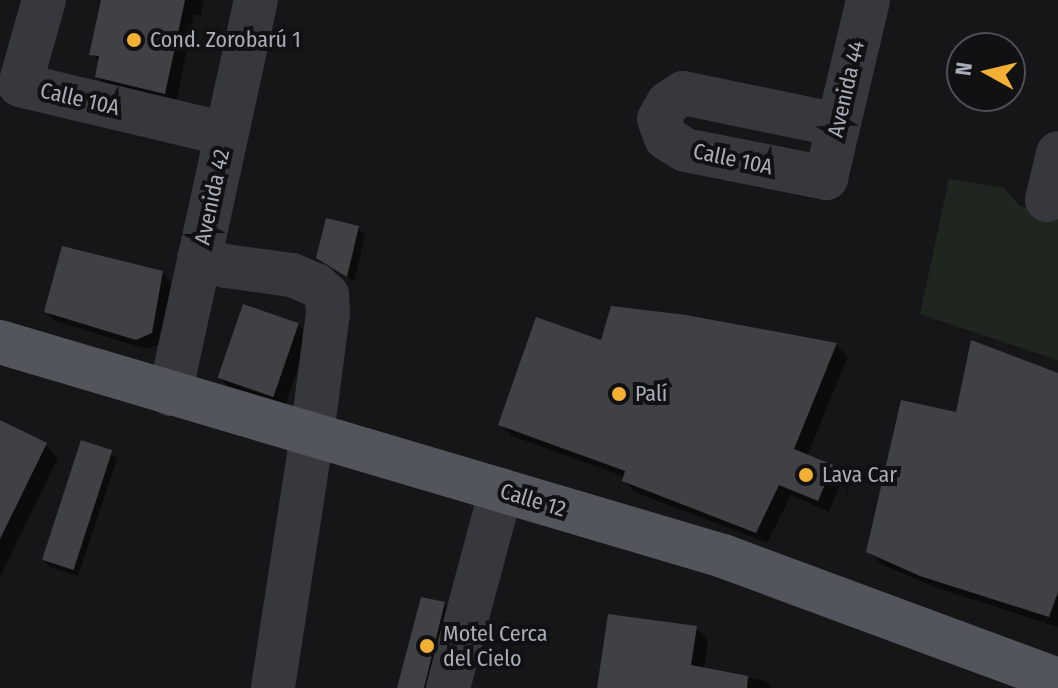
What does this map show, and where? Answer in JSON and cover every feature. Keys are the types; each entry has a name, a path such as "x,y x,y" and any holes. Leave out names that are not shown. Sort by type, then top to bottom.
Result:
{"main road":[{"name":"Calle 12","path":"0,342 723,556 1050,682"}],"street":[{"name":"Calle 10A","path":"44,0 20,85 225,134"},
{"name":"Avenida 42","path":"170,394 256,0"},
{"name":"Avenida 44","path":"826,178 868,0"},
{"name":"Calle 10A","path":"826,178 685,150 666,138 659,119 668,103 683,93 838,125"},
{"path":"1047,200 1058,153"},
{"path":"199,258 226,266 292,275 316,285 327,295 328,313 312,435 273,688"},
{"path":"448,688 501,490"}],"shaded area":[{"path":"949,179 1004,188 1020,206 1058,216 1058,360 920,314"}],"building":[{"name":"Cond. Zorobarú 1","path":"101,0 185,0 165,94 95,77 99,56 89,55"},
{"path":"326,218 359,226 347,277 316,258"},
{"path":"62,246 163,271 152,333 136,340 44,312"},
{"path":"243,304 299,323 273,397 218,378"},
{"path":"611,306 686,315 837,343 794,449 833,465 818,501 779,485 756,533 622,481 625,471 498,425 536,317 601,340"},
{"path":"971,340 1058,373 1058,592 1049,617 920,576 866,552 901,400 956,412"},
{"path":"0,420 47,443 0,539"},
{"path":"81,440 112,450 73,570 42,560"},
{"name":"Motel Cerca del Cielo","path":"421,597 445,602 424,688 397,688"},
{"path":"608,614 697,626 691,665 748,676 747,688 597,688"}],"place":[{"name":"Cond. Zorobarú 1","path":"134,40"},
{"name":"Palí","path":"619,394"},
{"name":"Lava Car","path":"806,475"},
{"name":"Motel Cerca del Cielo","path":"427,646"}]}
